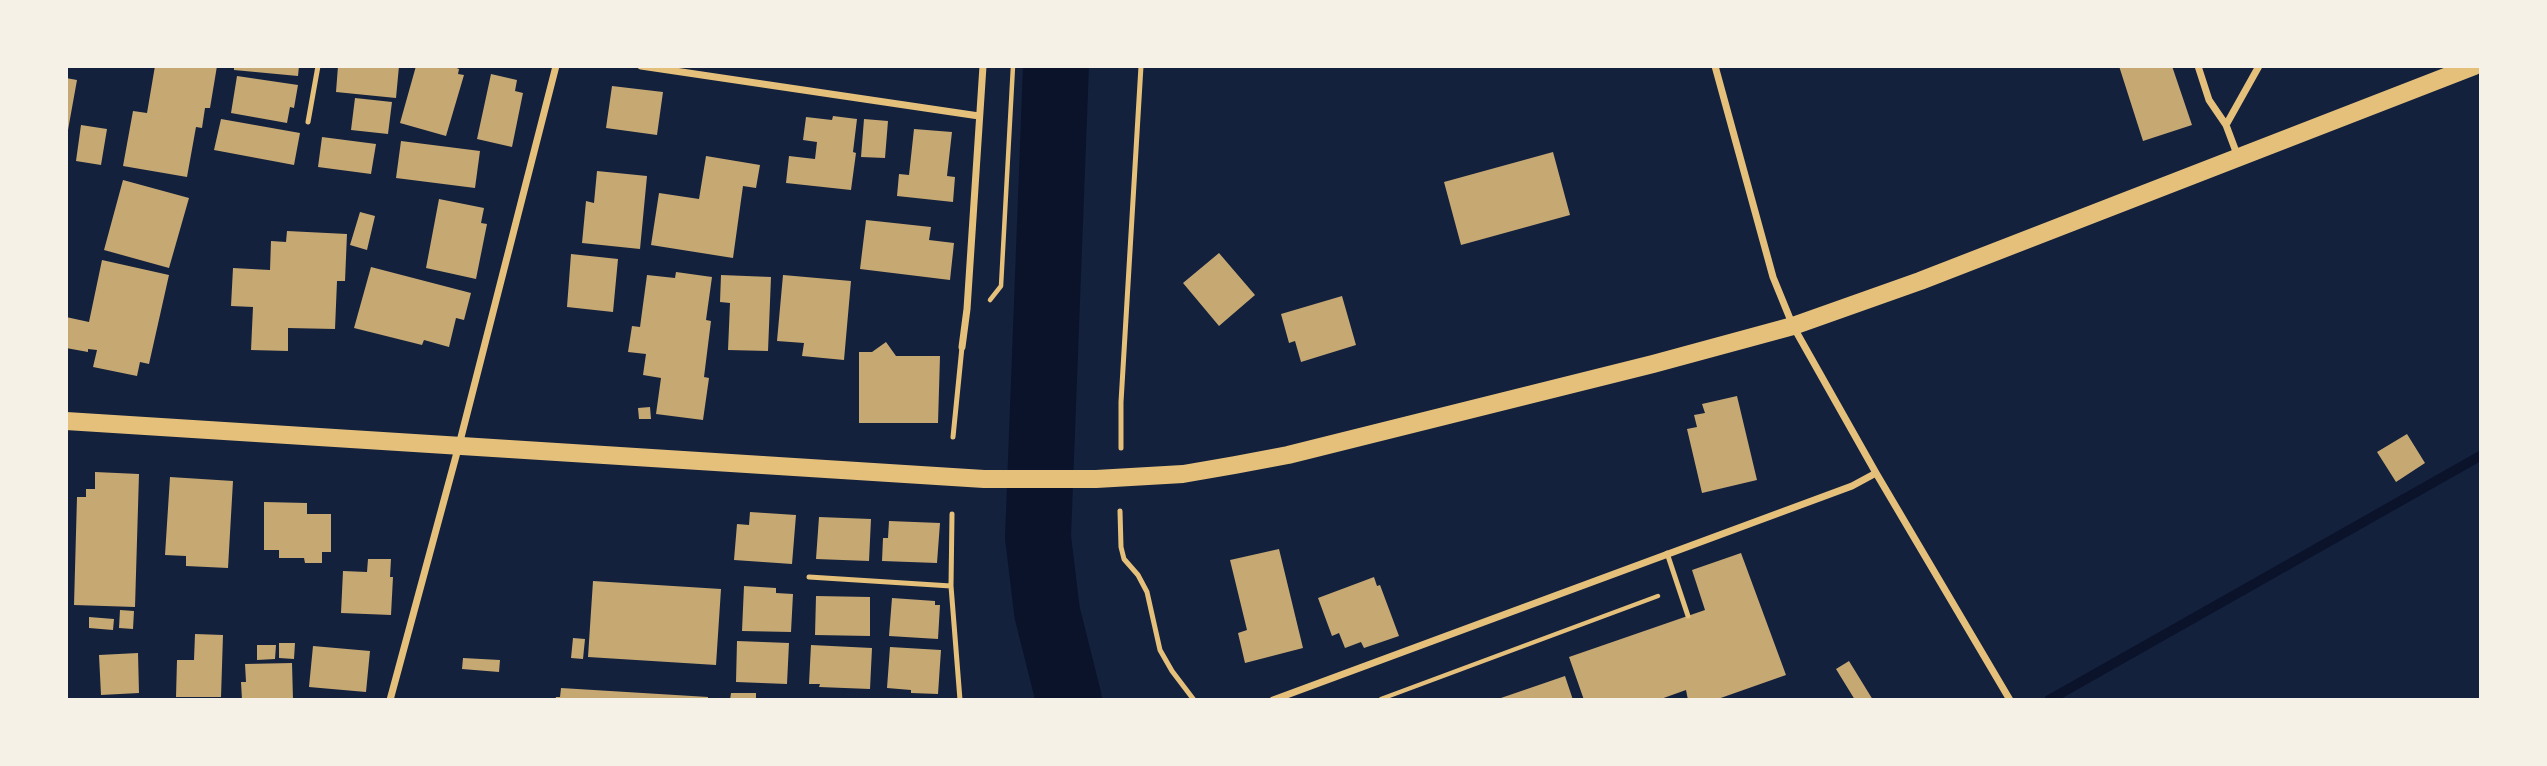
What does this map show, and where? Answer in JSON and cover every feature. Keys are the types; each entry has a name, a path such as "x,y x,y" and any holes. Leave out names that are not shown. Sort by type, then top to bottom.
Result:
{"main road":[{"path":"66,421 984,479 1096,479 1183,474 1288,455 1640,368 1793,326 1920,281 2474,66"}],"street":[{"path":"390,699 459,445 556,66"},
{"path":"641,66 979,117"},
{"path":"962,347 968,296 983,66"},
{"path":"1715,66 1773,277 1793,326 2005,698"},
{"path":"2198,66 2209,100 2226,125 2238,157"},
{"path":"2226,125 2259,66"},
{"path":"1273,699 1852,486 1876,473"}],"lane":[{"path":"309,122 318,66"},
{"path":"1121,448 1121,402 1141,66"},
{"path":"953,437 962,347"},
{"path":"1120,511 1124,559 1138,575 1147,592 1160,650 1172,671 1194,699"},
{"path":"952,514 951,586 960,699"},
{"path":"1667,553 1688,616"},
{"path":"809,577 951,586"}],"path":[{"path":"1000,286 1013,66"},
{"path":"1381,699 1678,589"}],"building":[{"path":"155,66 217,66 210,108 205,108 202,128 196,127 187,177 123,166 133,111 147,113"},
{"path":"234,66 299,66 298,76 234,70"},
{"path":"338,66 399,66 396,98 336,92"},
{"path":"416,66 452,66 459,69 458,74 464,75 446,136 400,123"},
{"path":"2119,66 2172,66 2192,125 2143,141"},
{"path":"491,74 517,80 515,91 523,93 512,147 477,139"},
{"path":"237,76 298,85 294,108 290,107 287,123 231,113"},
{"path":"66,78 77,80 68,130 66,129"},
{"path":"612,86 663,92 657,135 606,128"},
{"path":"355,98 392,102 388,134 351,130"},
{"path":"833,116 857,119 851,190 786,183 789,156 815,159 817,142 803,140 806,117 832,120"},
{"path":"221,119 300,133 294,165 214,150"},
{"path":"864,119 888,121 885,158 861,157"},
{"path":"81,125 107,129 101,165 76,161"},
{"path":"914,129 952,132 947,176 955,177 953,202 897,196 899,174 909,175"},
{"path":"322,137 376,144 371,174 318,167"},
{"path":"401,141 480,151 475,188 396,178"},
{"path":"1553,152 1570,215 1461,245 1444,182"},
{"path":"706,156 760,165 756,188 743,186 733,258 651,245 659,193 699,199"},
{"path":"597,171 647,176 640,249 582,243 586,201 594,203"},
{"path":"123,180 189,198 169,268 104,250"},
{"path":"439,199 484,208 481,223 487,224 476,279 426,268"},
{"path":"360,212 375,216 367,250 350,245"},
{"path":"866,220 931,227 929,240 954,243 950,280 860,269"},
{"path":"287,231 347,234 345,281 337,281 335,329 288,328 288,351 251,350 253,307 231,306 233,268 270,270 271,241 286,242"},
{"path":"1219,253 1255,295 1219,326 1183,283"},
{"path":"571,254 618,259 613,312 567,307"},
{"path":"102,260 169,275 149,364 140,362 137,376 93,367 97,350 88,349 88,352 66,348 66,317 89,322"},
{"path":"371,267 471,293 464,320 456,318 449,347 424,340 422,345 354,328"},
{"path":"676,272 712,277 706,320 711,321 704,377 709,378 703,420 656,414 661,378 643,375 646,354 628,352 632,326 640,327 647,275 675,278"},
{"path":"721,275 771,277 768,351 728,350 730,303 720,302"},
{"path":"783,275 851,281 844,360 802,356 804,343 777,341"},
{"path":"1342,296 1356,345 1301,362 1295,341 1289,343 1281,314"},
{"path":"886,342 896,356 940,356 938,423 859,423 859,352 872,352"},
{"path":"1737,396 1757,480 1702,493 1687,429 1697,427 1694,415 1705,413 1702,404"},
{"path":"650,407 651,419 639,419 638,408"},
{"path":"2407,434 2425,463 2396,482 2377,452"},
{"path":"95,472 139,474 135,607 74,605 77,497 86,497 86,489 95,489"},
{"path":"170,477 233,481 228,568 186,566 186,556 165,555"},
{"path":"264,502 307,503 307,514 331,514 331,552 322,552 322,563 305,563 304,558 279,558 279,550 264,550"},
{"path":"750,512 796,515 792,564 734,560 737,524 749,525"},
{"path":"819,517 871,519 869,561 816,559"},
{"path":"889,521 940,523 937,563 882,561 883,538 888,538"},
{"path":"1279,549 1303,648 1245,663 1238,633 1247,630 1230,560"},
{"path":"1741,553 1786,675 1715,700 1688,700 1686,690 1658,700 1584,700 1569,657 1705,610 1692,570"},
{"path":"368,559 391,559 391,615 341,613 343,571 367,572"},
{"path":"1374,577 1377,586 1380,585 1399,636 1364,648 1361,642 1345,648 1339,633 1332,636 1318,598"},
{"path":"593,581 721,589 716,665 588,657"},
{"path":"744,586 776,588 776,593 793,594 791,632 742,631"},
{"path":"816,596 870,597 870,636 815,635"},
{"path":"892,598 935,601 935,605 940,605 938,639 889,636"},
{"path":"120,610 134,611 133,629 119,628"},
{"path":"89,617 114,619 113,630 89,628"},
{"path":"195,634 223,635 221,697 176,697 177,660 194,660"},
{"path":"573,638 585,639 583,659 571,658"},
{"path":"737,641 789,643 787,684 736,682"},
{"path":"279,643 295,643 294,659 279,658"},
{"path":"257,645 276,645 275,659 257,660"},
{"path":"811,645 872,648 870,689 819,687 820,684 809,684"},
{"path":"313,646 370,651 366,692 309,687"},
{"path":"890,647 941,650 938,694 911,693 911,690 887,688"},
{"path":"138,653 139,693 101,695 99,655"},
{"path":"463,658 500,660 499,672 462,669"},
{"path":"1849,661 1873,700 1855,700 1836,669"},
{"path":"292,663 293,700 242,700 241,682 246,682 245,664"},
{"path":"1565,676 1573,700 1498,699"},
{"path":"561,688 708,697 708,700 555,700 560,697"},
{"path":"731,693 756,693 756,700 730,700"}],"waterway":[{"path":"1056,66 1038,537 1047,612 1069,700"},
{"path":"2049,700 2480,456"}]}
